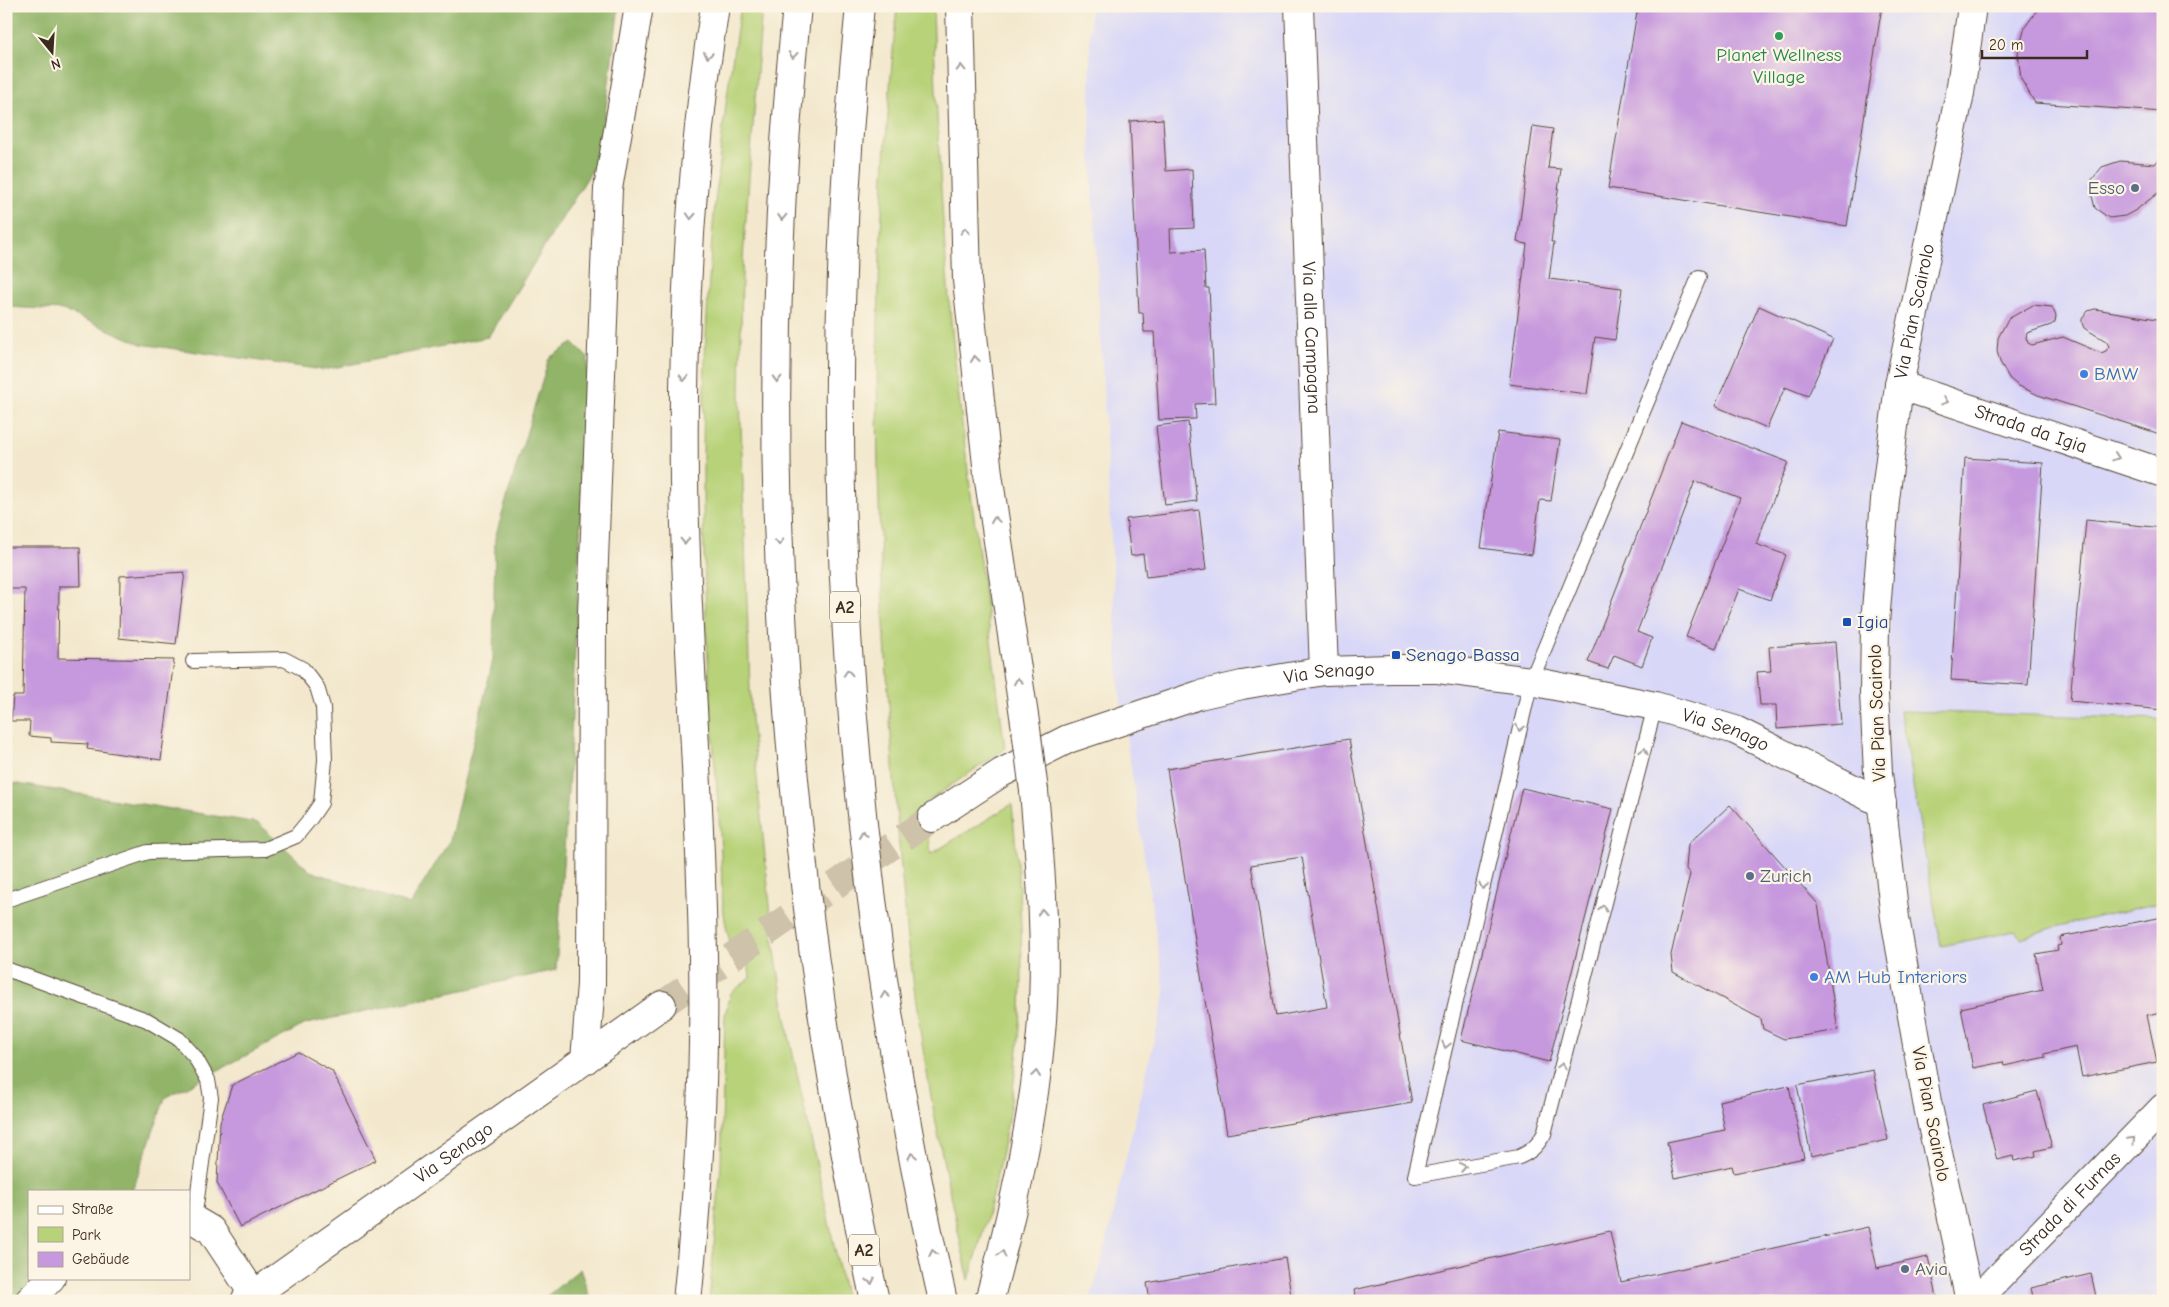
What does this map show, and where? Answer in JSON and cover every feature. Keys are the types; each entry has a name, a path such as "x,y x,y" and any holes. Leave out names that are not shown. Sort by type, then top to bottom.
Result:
{"main road":[{"path":"585,1060 591,984 592,613 608,189 640,6"},
{"path":"687,1301 694,1235 700,1138 703,957 686,575 683,388 692,200 701,103 715,6"},
{"name":"A2","path":"797,6 788,122 779,292 777,394 780,578 792,764 802,872 828,1064 875,1301"},
{"name":"A2","path":"860,6 844,215 840,313 840,495 848,679 867,872 893,1053 943,1301"},
{"path":"960,6 967,280 988,474 1034,791 1044,938 1041,1032 1026,1142 1012,1216 989,1301"},
{"name":"Via alla Campagna","path":"1299,6 1324,671"},
{"name":"Via Pian Scairolo","path":"1970,1301 1927,1102 1895,918 1882,803 1874,693 1875,623 1885,500 1899,385 1960,93 1972,6"},
{"name":"Strada da Igia","path":"1899,385 2163,473"},
{"name":"Via Senago","path":"932,818 1001,773 1068,739 1199,695 1242,685 1324,671 1438,669 1531,681 1655,706 1735,730 1882,803"},
{"name":"Via Senago","path":"249,1298 662,1005"},
{"name":"Strada di Furnas","path":"1976,1301 2163,1108"},
{"path":"191,1220 211,1230 249,1298"},
{"path":"29,1301 49,1280"}],"lane":[{"path":"1655,706 1544,1134 1529,1153 1519,1157 1416,1176 1531,681 1699,277"},
{"path":"6,900 148,852 265,849 296,836 310,820 321,803 325,760 323,707 316,687 304,669 284,658 193,661"},
{"path":"6,969 147,1020 179,1039 195,1057 208,1080 211,1098 191,1220"}],"shaded area":[{"path":"1090,6 2163,6 2163,1301 1089,1301 1100,1268 1165,994 1119,688 1090,138"}],"green space":[{"path":"6,6 619,6 599,159 488,337 323,370 141,344 63,310 6,307"},
{"path":"741,6 762,6 742,272 740,396 751,719 774,945 789,1036 846,1301 709,1301 721,1166 725,1015 731,993 750,978 745,931 730,942 723,909 720,825 709,682 703,488 708,294 726,101"},
{"path":"897,6 933,6 939,163 946,268 956,372 1005,749 925,803 931,854 1012,804 1019,892 1022,980 1016,1070 1000,1161 986,1221 969,1280 933,1107 911,967 897,826 884,622 879,524 878,327 880,247"},
{"path":"573,343 588,358 570,760 556,970 306,1024 165,1098 132,1190 28,1190 28,1280 34,1280 13,1301 6,1301 6,1078 12,1070 6,1065 6,782 258,823 310,871 410,905 450,840 493,660 495,538 549,358"},
{"path":"1900,711 2163,719 2163,902 2055,927 2021,938 2015,931 1941,946"},
{"path":"580,1269 591,1301 541,1301"}],"building":[{"path":"1638,6 1882,6 1847,226 1608,188"},
{"path":"2040,6 2163,6 2163,112 2035,103 2021,79 2018,53 2025,27"},
{"path":"1163,119 1166,171 1192,169 1194,228 1170,229 1171,252 1204,250 1206,288 1209,288 1215,403 1195,404 1196,419 1159,420 1154,332 1144,332 1143,313 1139,313 1130,121"},
{"path":"1533,126 1553,129 1548,168 1561,169 1551,242 1554,242 1549,279 1622,288 1615,340 1595,337 1587,394 1509,384 1527,244 1517,242"},
{"path":"2162,156 2163,189 2136,210 2125,216 2109,218 2095,208 2090,188 2091,181 2102,167 2120,161 2155,164"},
{"name":"BMW","path":"2033,305 2052,307 2056,316 2055,322 2051,325 2027,333 2028,343 2032,345 2063,337 2101,353 2106,351 2109,346 2106,341 2084,328 2082,319 2088,311 2095,309 2163,320 2163,435 2038,395 2017,385 2009,378 2000,362 1997,351 1998,338 2008,319"},
{"path":"1759,306 1833,339 1808,396 1785,387 1767,428 1715,406"},
{"path":"1681,421 1788,462 1756,544 1786,555 1770,600 1739,589 1716,648 1686,637 1740,498 1695,481 1637,632 1652,638 1642,666 1614,655 1608,669 1588,662"},
{"path":"1188,422 1197,501 1165,505 1156,426"},
{"path":"1498,432 1560,440 1551,501 1540,500 1532,555 1481,548"},
{"path":"1965,458 2043,463 2028,685 1951,680"},
{"path":"1199,510 1206,570 1146,577 1143,554 1131,556 1126,519"},
{"path":"2086,520 2163,528 2163,710 2070,701"},
{"path":"6,547 80,547 81,586 59,586 58,658 174,660 161,760 87,749 88,744 51,742 51,738 29,736 30,721 11,721 13,696 23,696 25,589 6,589"},
{"path":"185,572 176,644 119,638 120,576"},
{"path":"1835,642 1841,724 1777,729 1776,705 1760,705 1757,672 1771,671 1769,647"},
{"path":"1349,739 1412,1103 1227,1134 1167,769","holes":["1302,857 1327,1007 1276,1016 1251,865"]},
{"path":"1522,788 1613,809 1549,1062 1461,1040"},
{"path":"1730,805 1818,904 1838,1030 1784,1039 1763,1029 1761,1019 1673,972 1671,955 1690,874 1686,869 1688,844"},
{"path":"2163,917 2163,1012 2147,1015 2157,1062 2082,1077 2076,1047 2044,1054 2046,1057 2004,1066 2003,1062 1973,1068 1961,1008 2043,990 2036,954 2058,950 2057,946 2061,945 2060,937"},
{"path":"298,1052 332,1071 376,1160 240,1227 217,1183 220,1122 232,1085"},
{"path":"1873,1070 1888,1140 1811,1156 1797,1085"},
{"path":"1789,1086 1804,1158 1734,1173 1732,1166 1675,1178 1667,1142 1725,1130 1719,1101"},
{"path":"2037,1091 2052,1147 2035,1151 2036,1156 2014,1161 2013,1156 1997,1160 1983,1105"},
{"path":"1868,1227 1877,1268 1928,1257 1938,1301 1356,1301 1354,1290 1610,1231 1621,1282"},
{"path":"1285,1258 1292,1301 1150,1301 1147,1283"},
{"path":"2091,1274 2097,1301 2034,1301 2031,1288"}],"tunnel":[{"path":"662,1005 932,818"}],"place":[{"name":"Planet Wellness Village","path":"1779,36"},
{"name":"Esso","path":"2135,188"},
{"name":"BMW","path":"2084,374"},
{"name":"Igia","path":"1847,622"},
{"name":"Senago Bassa","path":"1396,655"},
{"name":"Zurich","path":"1750,876"},
{"name":"AM Hub Interiors","path":"1814,977"},
{"name":"Avia","path":"1905,1269"}]}
